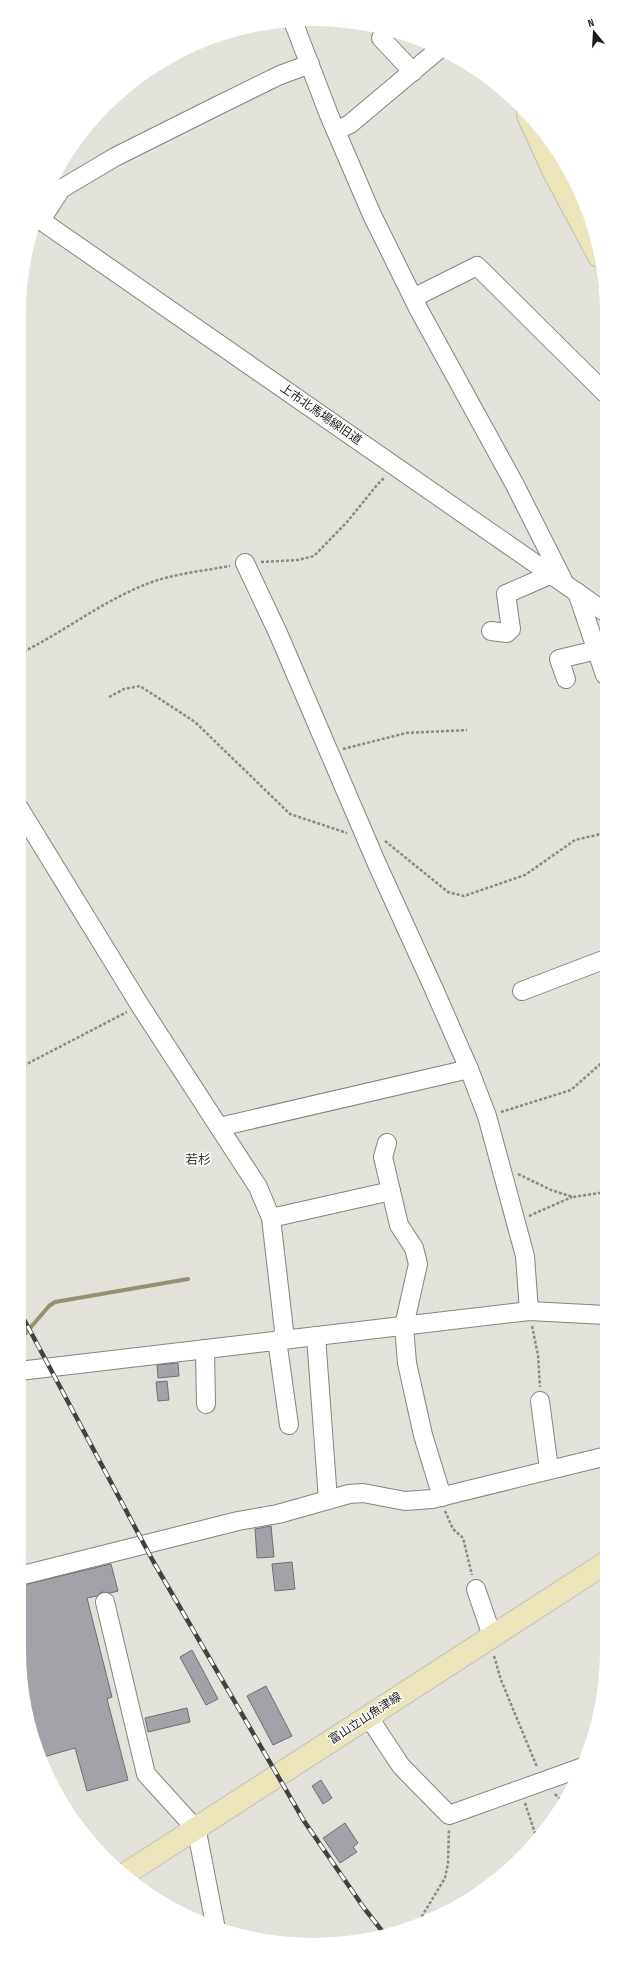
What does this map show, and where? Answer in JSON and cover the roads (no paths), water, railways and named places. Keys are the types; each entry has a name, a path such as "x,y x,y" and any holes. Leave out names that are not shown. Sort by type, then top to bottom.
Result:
{"main road":[{"path":"536,132 553,170 590,239"},
{"name":"富山立山魚津線","path":"129,1872 600,1567"}],"street":[{"path":"295,27 336,131 372,215 413,298 515,484 564,582 600,661"},
{"path":"381,38 413,72"},
{"path":"336,131 350,124 434,53"},
{"path":"45,210 61,188 115,157 280,75 310,64"},
{"name":"上市北馬場線旧道","path":"41,221 600,608"},
{"path":"413,298 477,266 600,388"},
{"path":"246,563 469,1069 487,1116 525,1256 529,1312"},
{"path":"491,631 507,633 511,629 506,594 564,582"},
{"path":"566,679 559,659 596,650"},
{"path":"26,819 140,1005 258,1187 271,1218 289,1425"},
{"path":"522,991 600,961"},
{"path":"219,1127 469,1069"},
{"path":"387,1143 383,1157 398,1225 414,1248 418,1264 404,1326 407,1363 423,1435 442,1497"},
{"path":"271,1218 390,1191"},
{"path":"26,1370 529,1312 600,1315"},
{"path":"316,1336 328,1500"},
{"path":"205,1349 206,1404"},
{"path":"540,1401 549,1469"},
{"path":"26,1574 328,1500 363,1493 405,1501 432,1499 600,1458"},
{"path":"476,1589 489,1638"},
{"path":"105,1602 146,1774 195,1828 215,1921"},
{"path":"368,1716 401,1766 449,1815 574,1770"}],"waterway":[{"path":"26,1333 49,1306 55,1302 188,1279"}],"railway":[{"path":"26,1323 153,1561 304,1821 364,1908 381,1929"}],"district":[{"name":"若杉","path":"198,1159"}]}
